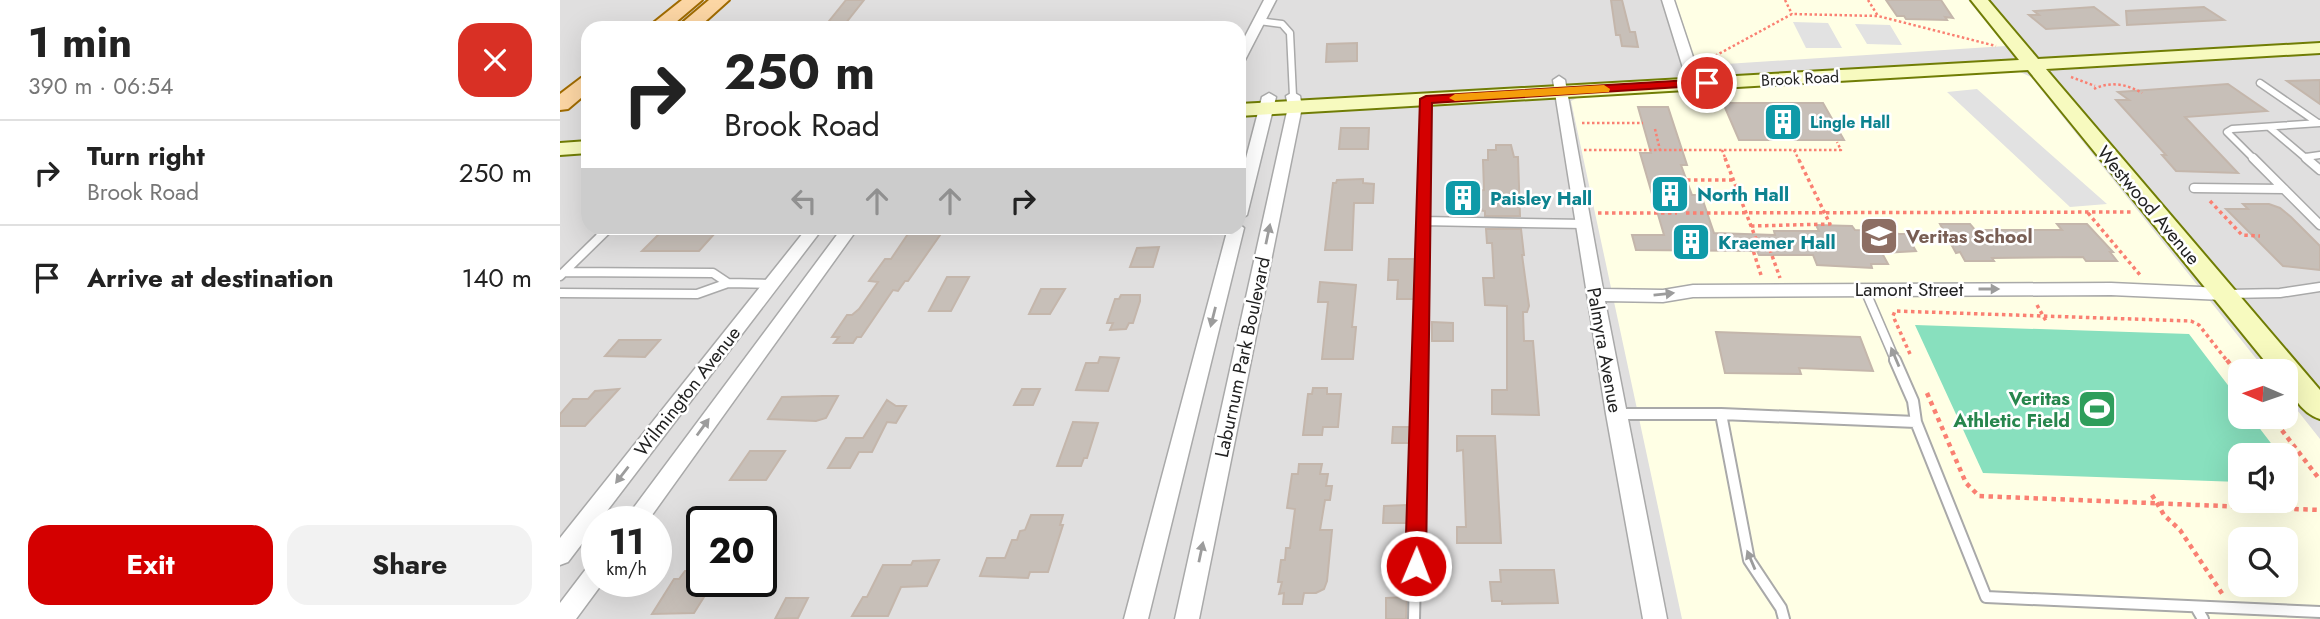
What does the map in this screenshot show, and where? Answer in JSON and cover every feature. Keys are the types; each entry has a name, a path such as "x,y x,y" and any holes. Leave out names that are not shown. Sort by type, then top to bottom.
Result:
{"main road":[{"path":"666,21 693,0"},
{"path":"694,21 720,0"},
{"name":"Westwood Avenue","path":"1979,0 2320,409"},
{"name":"Brook Road","path":"2026,59 2320,37"},
{"name":"Brook Road","path":"1294,101 1426,99 1695,74 2320,48"},
{"name":"Brook Road","path":"1246,108 1294,101 1560,86"},
{"path":"561,122 581,92"},
{"name":"Brook Road","path":"1246,100 1268,103"},
{"path":"561,122 581,109"},
{"path":"561,122 581,132"},
{"path":"560,149 581,148"}],"street":[{"path":"1246,46 1270,0"},
{"path":"1668,0 1695,74"},
{"name":"Palmyra Avenue","path":"1560,86 1616,414 1655,619"},
{"name":"Laburnum Park Boulevard","path":"1187,619 1294,101"},
{"path":"1246,188 1268,103"},
{"name":"Wilmington Avenue","path":"560,555 810,235"},
{"name":"Wilmington Avenue","path":"646,506 845,235"},
{"name":"Laburnum Park Boulevard","path":"1136,619 1234,235"},
{"name":"Lamont Street","path":"1595,295 1658,296 1688,291 1776,290 2144,289 2180,295 2222,294"},
{"path":"562,619 581,593"}],"lane":[{"path":"1259,21 1282,24 1290,33 1294,101"},
{"path":"2260,83 2319,123"},
{"path":"1414,619 1426,99"},
{"path":"2319,123 2232,128 2227,132 2320,225"},
{"path":"2269,127 2320,170"},
{"path":"2306,157 2320,155"},
{"path":"2194,188 2284,189"},
{"path":"1423,221 1583,218"},
{"path":"562,274 602,235"},
{"path":"562,274 713,273 728,284"},
{"path":"560,293 697,294 728,284 771,284"},
{"path":"2222,294 2280,293 2320,287"},
{"path":"1865,290 1913,401 1916,422 1986,597 2232,608 2275,615 2320,612"},
{"path":"1616,414 1721,414 1916,422"},
{"path":"1721,414 1749,560 1781,608 1784,619"},
{"path":"2196,607 2203,619"}],"path":[{"path":"1785,0 1792,14"},
{"path":"1868,0 1878,16"},
{"path":"1695,74 1792,14 1878,16 1999,47"},
{"path":"2061,73 2094,88 2119,85 2142,93"},
{"path":"1567,123 1643,122"},
{"path":"1655,129 1660,150"},
{"path":"1572,150 1841,150 1837,142"},
{"path":"1722,150 1756,239"},
{"path":"1751,226 1830,223 1794,150"},
{"path":"1687,180 1733,180"},
{"path":"2210,201 2242,235 2260,236"},
{"path":"2088,212 2138,272"},
{"path":"1686,213 2133,212"},
{"path":"1583,218 1677,213"},
{"path":"1752,247 1769,247 1776,290 1752,247"},
{"path":"2036,304 2046,321"},
{"path":"1914,364 1893,316 1895,312 2190,321 2199,325 2228,362"},
{"path":"1924,387 1966,483 1979,496 2320,510"},
{"path":"2281,429 2320,480"},
{"path":"2152,495 2180,530 2232,608"}],"shaded area":[{"path":"560,0 2320,0 2320,619 560,619"},
{"path":"1674,0 1968,0 2006,46 1695,66"},
{"path":"1793,22 1828,23 1842,48 1806,48"},
{"path":"1855,24 1890,25 1902,45 1867,44"},
{"name":"Veritas School","path":"2018,71 2031,77 2256,359 2228,359 2228,429 2298,429 2298,411 2320,439 2320,619 1682,619 1571,101 1577,98"},
{"path":"1977,89 2107,204 2070,207 1947,92"}],"green space":[{"name":"Veritas Athletic Field","path":"1915,325 2189,334 2228,385 2228,429 2260,429 2271,443 2228,443 2228,482 1983,473"}],"building":[{"path":"846,0 864,0 847,21 829,21"},
{"path":"1611,0 1622,0 1630,32 1635,32 1638,47 1622,46 1620,35 1616,35"},
{"path":"1886,0 1941,0 1953,18 1906,19 1904,16 1897,16"},
{"path":"2094,7 2118,25 2046,29 2029,15 2039,15 2034,11"},
{"path":"2204,7 2224,20 2127,25 2126,11"},
{"path":"1357,43 1357,61 1326,62 1327,44"},
{"path":"2320,80 2320,104 2287,81"},
{"path":"2228,84 2267,111 2185,117 2238,173 2176,171 2162,155 2166,155 2116,100 2129,100 2118,92"},
{"name":"Lingle Hall","path":"1723,103 1823,103 1844,140 1739,140"},
{"path":"1638,107 1668,107 1687,165 1681,165 1692,195 1701,195 1714,233 1775,235 1774,231 1819,231 1816,225 1852,226 1855,230 1896,231 1898,234 1906,234 1916,251 1882,253 1888,264 1871,264 1872,268 1817,265 1813,255 1759,255 1757,251 1636,250 1632,235 1664,235 1640,153 1651,153"},
{"path":"1341,128 1369,128 1368,149 1339,149"},
{"path":"1496,145 1511,145 1514,157 1518,157 1520,216 1485,216 1485,211 1447,209 1447,192 1484,190 1483,160 1488,160 1488,150 1496,150"},
{"path":"1363,179 1363,183 1374,184 1373,203 1354,203 1352,250 1325,250 1333,183 1337,180"},
{"path":"2243,204 2269,204 2280,208 2291,217 2320,246 2320,270 2283,266 2226,209 2248,209"},
{"path":"1940,224 1970,224 1975,230 2062,230 2057,224 2087,224 2113,252 2110,252 2117,261 2086,261 2083,257 1965,261 1960,252 1956,253"},
{"path":"1486,229 1521,229 1529,306 1527,312 1523,312 1524,341 1533,341 1539,415 1492,414 1492,390 1507,390 1507,306 1485,305 1483,278 1494,278 1492,243 1487,243"},
{"path":"658,235 713,235 699,251 642,251"},
{"path":"907,235 940,235 908,281 905,281 898,291 893,290 861,337 857,337 853,343 834,343 839,337 832,337 847,315 852,315 859,309 878,282 869,281 885,259 891,259"},
{"path":"1159,247 1153,267 1130,267 1137,248"},
{"path":"1389,259 1416,259 1415,299 1397,299 1398,280 1388,280"},
{"path":"947,277 969,277 951,311 929,311"},
{"path":"1320,282 1356,285 1352,327 1356,327 1353,359 1322,359 1328,302 1318,302"},
{"path":"1041,289 1065,289 1050,314 1029,314"},
{"path":"1121,295 1140,295 1140,301 1133,323 1129,323 1126,329 1110,330 1113,323 1107,323 1115,299 1119,299"},
{"path":"1432,322 1453,323 1453,341 1432,341"},
{"path":"1716,332 1860,337 1873,371 1799,368 1801,374 1725,373"},
{"path":"619,340 660,340 645,357 605,356"},
{"path":"1100,357 1119,358 1108,391 1076,390 1086,363 1098,363"},
{"path":"1313,388 1327,388 1327,394 1341,394 1338,427 1323,427 1322,435 1303,435 1308,394 1312,394"},
{"path":"619,389 585,426 560,426 560,414 573,399 588,399 595,391"},
{"path":"1022,389 1040,389 1033,405 1014,405"},
{"path":"838,396 826,418 816,421 768,419 782,397"},
{"path":"887,400 896,406 906,406 896,423 887,422 872,452 859,452 850,468 828,468 846,438 863,438"},
{"path":"1073,422 1098,423 1087,458 1084,458 1081,466 1057,466"},
{"path":"1393,427 1411,427 1410,443 1392,443"},
{"path":"1457,436 1495,436 1501,543 1457,543 1457,527 1466,527 1463,450 1457,451"},
{"path":"750,451 785,451 766,480 730,480"},
{"path":"1299,464 1322,464 1320,474 1328,474 1326,486 1332,486 1330,500 1325,500 1320,530 1332,530 1327,581 1324,589 1316,593 1304,593 1302,604 1283,604 1284,593 1279,594 1282,582 1278,582 1281,560 1285,560 1286,548 1290,548 1295,509 1287,508 1292,474 1298,474"},
{"path":"1407,505 1407,523 1383,523 1384,506"},
{"path":"1031,515 1063,515 1060,525 1063,525 1048,572 1030,572 1028,578 980,576 987,558 1005,558 1012,540 1017,540 1020,531 1025,530"},
{"path":"939,560 927,586 901,587 888,616 852,616 863,597 867,597 883,565 911,565 913,561"},
{"path":"1500,570 1554,570 1558,603 1502,604 1502,601 1492,601 1490,582 1501,582"},
{"path":"686,571 686,597 704,597 694,613 652,614 663,597 672,597 672,582"},
{"path":"1407,597 1406,619 1386,619 1386,598"},
{"path":"786,598 808,598 798,618 775,619"}],"slow traffic":[{"path":"1455,98 1604,89"}],"place":[{"name":"Lingle Hall","path":"1783,122"},
{"name":"North Hall","path":"1670,194"},
{"name":"Paisley Hall","path":"1463,198"},
{"name":"Veritas School","path":"1879,236"},
{"name":"Kraemer Hall","path":"1691,242"},
{"name":"Veritas Athletic Field","path":"2097,409"}],"route":[{"path":"1416,566 1426,99 1707,83"}]}
